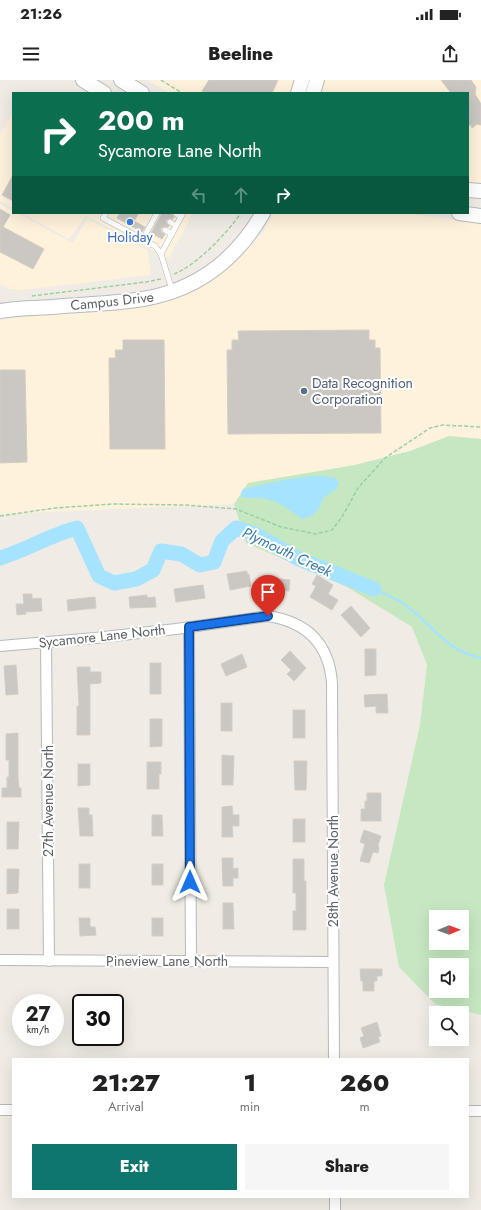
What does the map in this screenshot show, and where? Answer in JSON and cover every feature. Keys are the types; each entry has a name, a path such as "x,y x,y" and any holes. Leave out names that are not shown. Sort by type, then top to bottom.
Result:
{"street":[{"path":"83,80 102,92"},
{"path":"120,80 140,92"},
{"path":"298,92 302,80"},
{"path":"313,92 317,80"},
{"path":"469,190 481,191"},
{"name":"Campus Drive","path":"0,311 143,299 173,292 206,276 225,262 241,246 262,214"},
{"path":"466,214 481,216"},
{"name":"Sycamore Lane North","path":"0,646 95,638 268,616 293,622 314,637 322,647 328,659 332,683"},
{"path":"189,627 190,961"},
{"name":"27th Avenue North","path":"46,642 49,960"},
{"name":"28th Avenue North","path":"332,683 334,1058"},
{"name":"Pineview Lane North","path":"0,960 333,962"},
{"path":"0,1110 12,1110"},
{"path":"469,1111 481,1111"},
{"path":"335,1198 335,1210"}],"lane":[{"path":"105,214 103,218 155,246 162,254 173,292"},
{"path":"142,239 154,224 158,215"},
{"path":"162,254 182,215"},
{"path":"170,222 176,226"},
{"path":"165,230 172,234"}],"path":[{"path":"160,80 180,92"},
{"path":"26,297 146,282 178,273 224,236 240,214"},
{"path":"0,516 55,508 113,504 186,505 236,509 281,527 316,534 332,530 342,517 358,488 385,458 430,428 443,425 481,427"}],"shaded area":[{"path":"147,80 298,80 293,92 167,92"},
{"path":"322,80 481,80 481,184 469,182 469,92 318,92"},
{"path":"12,114 12,207 0,201 0,135"},
{"path":"0,204 12,210 12,214 19,214 73,243 87,219 147,250 151,275 21,290 9,289 0,284"},
{"path":"24,214 192,214 169,258 86,216 69,239"},
{"path":"272,214 410,214 481,223 481,439 449,436 410,451 355,465 248,483 234,504 0,514 0,320 143,302 191,288 224,270 243,255 264,231"}],"green space":[{"path":"449,436 481,439 481,1015 469,1012 469,1006 443,1006 435,1004 429,998 469,998 469,958 429,958 429,998 399,967 384,885 420,725 427,665 412,627 347,587 246,543 234,504 248,483 355,465 410,451"}],"water":[{"path":"310,476 336,478 339,484 335,490 324,497 318,510 312,516 302,519 285,507 271,500 241,497 243,489 283,480"}],"building":[{"path":"209,80 278,80 272,92 202,91"},
{"path":"441,80 471,80 476,87 475,94 481,104 481,125 477,124 472,128 471,125 469,125 469,92 450,92"},
{"path":"12,177 12,200 2,195"},
{"path":"0,209 10,215 3,227 44,249 33,269 0,252"},
{"name":"Holiday","path":"119,214 138,214 134,221 145,227 142,232 117,218"},
{"name":"Holiday","path":"161,214 172,214 174,217 173,219 170,218 166,220 166,223 169,226 161,228 161,232 165,234 162,239 151,233"},
{"name":"Data Recognition Corporation","path":"369,330 369,340 375,340 375,348 380,348 381,433 228,434 227,350 232,350 232,340 239,340 238,331"},
{"path":"123,340 164,340 165,449 110,449 109,358 116,358 115,350 123,350"},
{"path":"0,370 25,370 27,462 0,463"},
{"path":"247,571 251,586 230,590 227,574"},
{"path":"317,575 333,585 328,594 338,600 332,610 310,597 316,586 312,584"},
{"path":"272,578 290,580 289,591 261,589 262,579 271,580"},
{"path":"203,585 205,598 176,602 174,589"},
{"path":"23,594 32,594 32,599 41,598 42,611 25,612 26,614 17,615 16,604 24,604"},
{"path":"147,595 147,598 155,597 156,607 130,608 129,597"},
{"path":"95,597 96,608 68,611 67,600"},
{"path":"351,606 370,628 361,637 341,615"},
{"path":"365,649 376,649 376,675 365,676"},
{"path":"290,651 306,668 294,681 287,674 291,670 281,660"},
{"path":"242,654 247,667 226,676 221,664"},
{"path":"150,663 161,663 161,694 150,694"},
{"path":"16,665 18,694 6,695 4,666"},
{"path":"77,667 90,667 90,672 101,672 101,683 90,684 90,735 77,735 77,706 79,706"},
{"path":"387,694 388,713 376,713 376,706 365,707 364,695"},
{"path":"221,703 232,703 232,731 221,731"},
{"path":"293,710 305,710 305,738 293,738"},
{"path":"150,719 162,719 162,746 150,747"},
{"path":"18,733 18,777 19,788 21,788 21,797 2,797 2,788 7,788 7,777 9,777 9,760 6,760 6,734"},
{"path":"222,755 234,756 233,785 222,785"},
{"path":"294,761 307,761 306,790 295,790"},
{"path":"147,762 161,762 159,789 147,789"},
{"path":"78,764 90,764 90,785 78,786"},
{"path":"367,793 381,793 381,821 361,821 361,809 365,809"},
{"path":"232,806 233,815 239,815 239,826 232,826 233,837 222,837 222,807"},
{"path":"78,808 89,808 89,815 92,815 93,836 80,836"},
{"path":"152,815 162,815 163,836 152,836"},
{"path":"293,819 305,819 305,842 293,842"},
{"path":"7,822 19,822 18,849 7,849"},
{"path":"364,830 381,836 378,845 378,853 373,852 369,863 360,861 365,844 360,842"},
{"path":"222,858 233,858 233,869 238,868 238,878 233,878 233,886 223,886"},
{"path":"293,859 304,859 304,881 306,881 306,930 293,930 293,911 296,911 296,893 293,893"},
{"path":"79,864 90,864 90,888 79,888"},
{"path":"152,864 163,864 163,885 152,885"},
{"path":"7,869 19,869 18,893 7,894"},
{"path":"223,903 233,903 234,929 223,929"},
{"path":"7,909 19,909 19,929 7,929"},
{"path":"79,918 90,918 90,927 95,927 96,935 80,936"},
{"path":"152,918 163,918 163,936 152,936"},
{"path":"360,969 382,969 382,976 377,976 377,981 374,981 374,991 363,991 363,981 361,981"},
{"path":"377,1022 381,1036 378,1037 380,1042 363,1048 360,1038 364,1036 361,1028"}],"waterway":[{"name":"Plymouth Creek","path":"0,558 77,528 99,576 114,583 136,579 153,570 161,551 181,554 200,565 214,562 222,541 236,528 255,534 299,559 374,589"},
{"name":"Plymouth Creek","path":"374,589 401,602 457,649 481,658"}],"place":[{"name":"Holiday","path":"130,222"},
{"name":"Data Recognition Corporation","path":"304,391"}],"route":[{"path":"190,882 189,627 268,616"}]}
